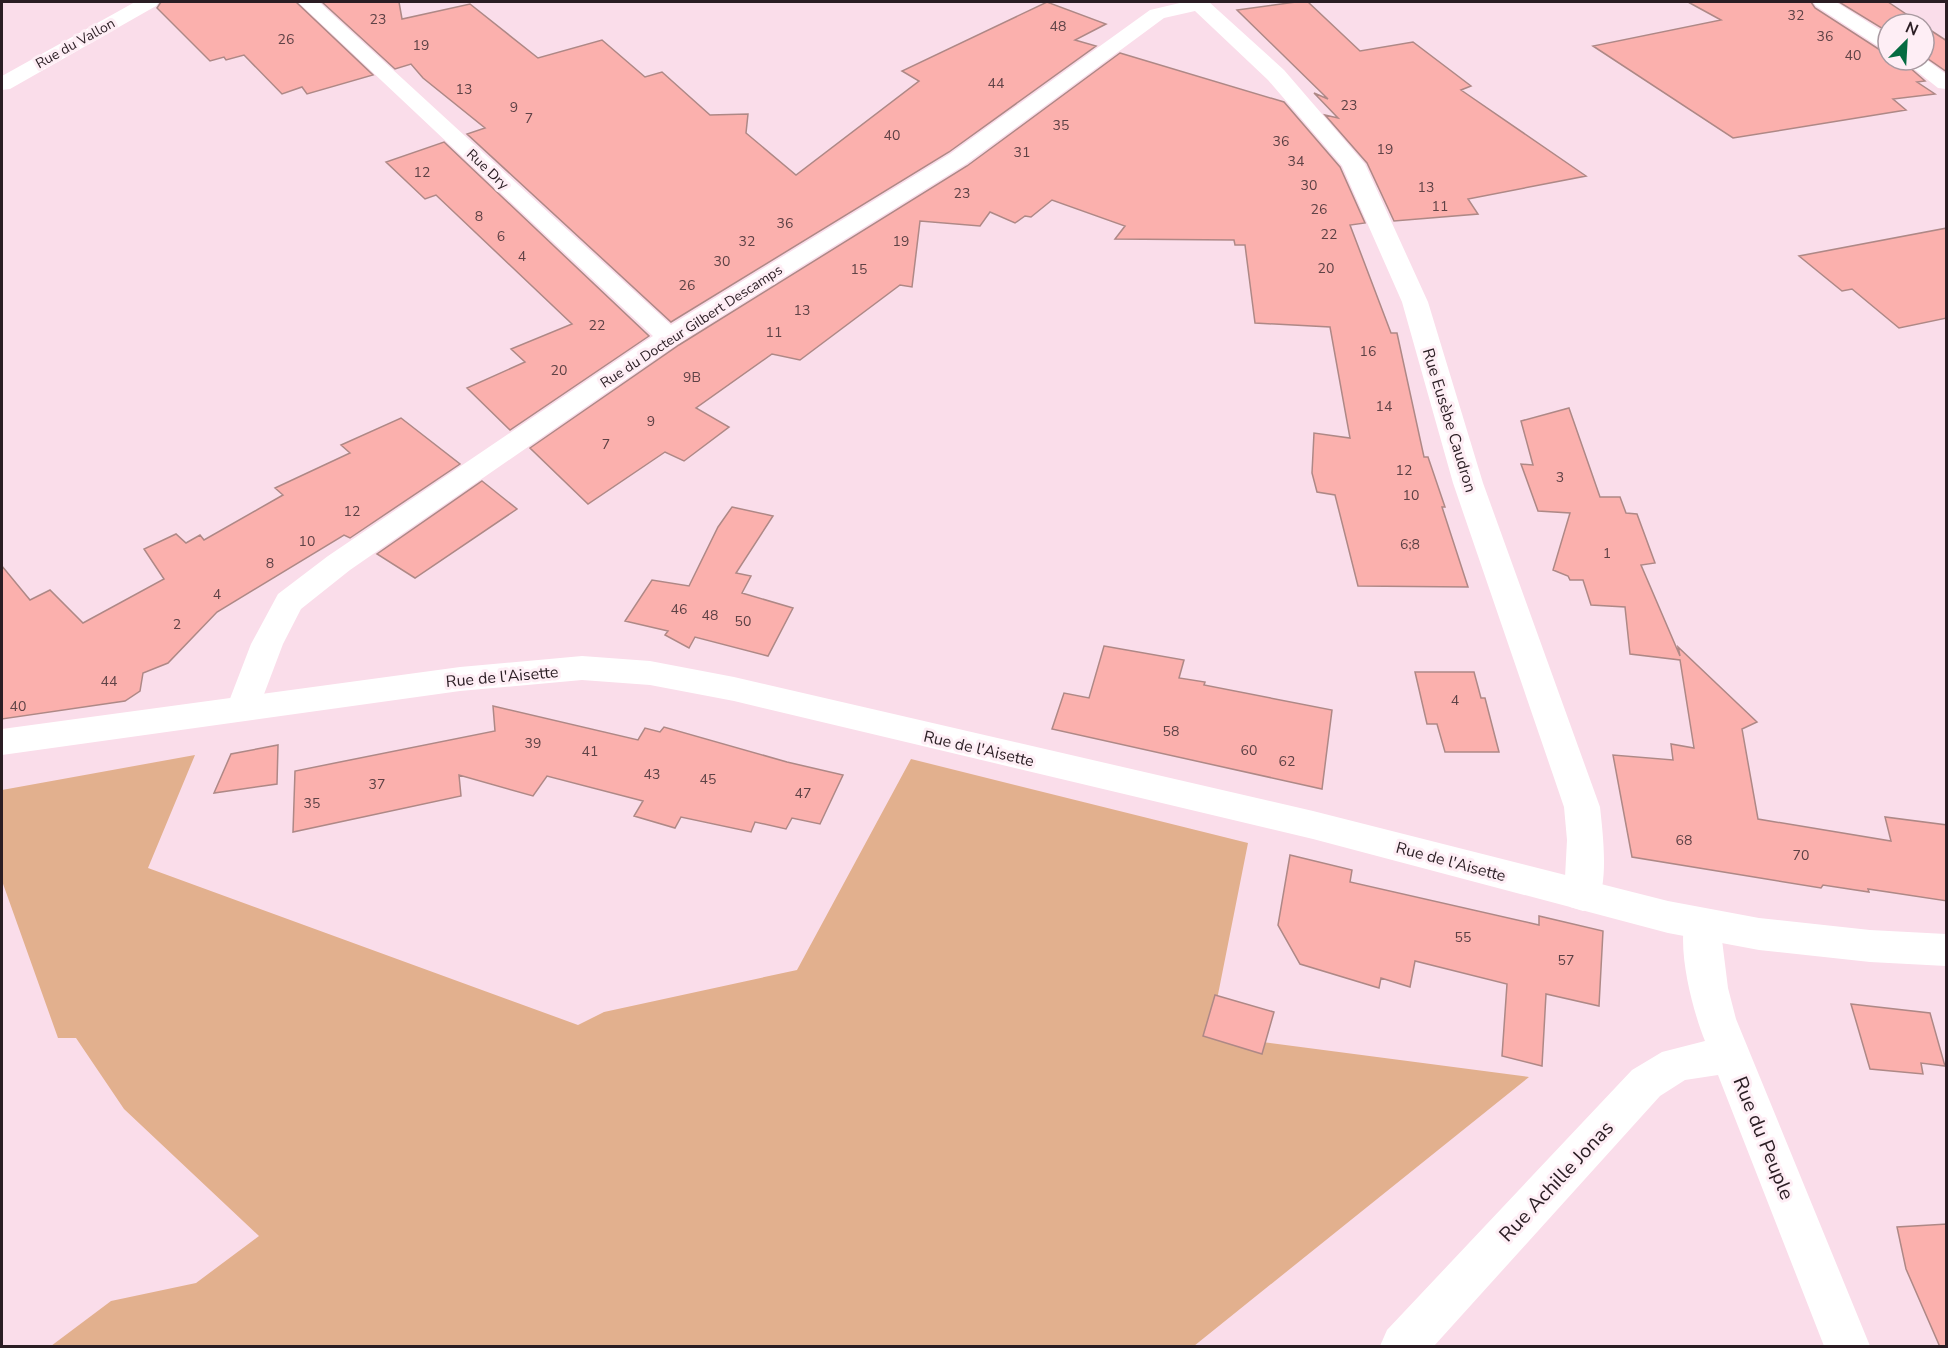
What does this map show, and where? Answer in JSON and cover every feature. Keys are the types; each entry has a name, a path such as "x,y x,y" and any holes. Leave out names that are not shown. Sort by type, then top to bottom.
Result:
{"street":[{"name":"Rue du Vallon","path":"2,84 149,2"},
{"name":"Rue Dry","path":"308,2 669,337"},
{"path":"1823,2 1876,36"},
{"name":"Rue du Docteur Gilbert Descamps","path":"243,709 267,644 289,602 339,563 669,337 958,159 1157,15 1199,3"},
{"name":"Rue Eusèbe Caudron","path":"1199,3 1276,75 1353,164 1415,302 1468,483 1582,807 1585,840 1583,896"},
{"path":"1930,72 1947,83"},
{"name":"Rue de l'Aisette","path":"2,742 460,679 582,668 650,673 734,689 1313,825 1583,896 1701,924 1759,934 1859,945 1947,950"},
{"name":"Rue du Peuple","path":"1701,924 1705,969 1712,1005 1847,1347"},
{"name":"Rue Achille Jonas","path":"1403,1347 1646,1083 1660,1071 1678,1063 1696,1058 1731,1056"}],"shaded area":[{"path":"195,755 148,868 578,1025 604,1012 797,970 911,759 1248,843 1210,1035 1529,1077 1194,1346 51,1346 111,1301 196,1283 259,1236 124,1109 76,1038 58,1038 2,881 2,790"}],"building":[{"path":"161,2 296,2 373,75 307,94 302,87 282,94 244,55 210,61 157,8"},
{"path":"322,2 399,2 402,19 470,4 538,58 602,40 645,77 662,72 710,115 748,114 746,133 796,175 919,81 902,71 1047,2 1106,24 1075,40 1096,46 949,152 671,322 467,134 485,128 423,78 411,64 395,69"},
{"path":"1308,2 1360,51 1413,42 1471,86 1461,90 1586,176 1468,199 1478,214 1394,221 1367,163 1325,115 1338,118 1314,93 1328,99 1237,10"},
{"path":"1688,2 1811,2 1815,8 1876,47 1876,72 1915,72 1925,81 1917,82 1935,94 1893,99 1906,110 1733,138 1593,46 1721,20"},
{"path":"1839,2 1888,2 1903,12 1876,12 1876,25"},
{"path":"1936,34 1947,41 1947,72 1936,64"},
{"path":"1120,53 1284,102 1340,167 1365,223 1350,225 1391,333 1397,333 1424,457 1428,457 1445,507 1442,507 1468,587 1358,586 1335,495 1317,492 1312,473 1314,433 1350,438 1330,327 1255,323 1245,245 1235,245 1234,240 1115,239 1125,226 1052,200 1031,217 1025,216 1015,223 990,212 980,226 920,221 912,287 900,285 800,360 772,354 696,408 729,427 684,461 665,452 588,504 530,448 679,345 967,166"},
{"path":"444,142 649,336 510,430 467,388 525,362 511,349 572,324 436,195 425,199 386,162"},
{"path":"1947,228 1947,318 1899,328 1852,289 1842,291 1799,256"},
{"path":"1569,408 1600,497 1620,497 1626,513 1637,514 1655,563 1641,565 1680,656 1678,647 1757,722 1742,729 1758,819 1891,841 1885,817 1947,825 1947,901 1868,889 1869,892 1823,885 1821,888 1632,857 1613,755 1673,760 1671,744 1694,748 1680,660 1630,654 1625,607 1591,605 1583,580 1570,580 1568,576 1553,570 1570,513 1538,511 1521,464 1533,465 1521,421"},
{"path":"401,418 460,464 350,538 344,535 217,612 168,663 143,673 140,691 125,701 2,719 2,566 30,600 50,590 83,623 164,579 144,549 176,534 186,543 200,535 204,540 283,495 275,488 350,453 341,445"},
{"path":"482,481 517,509 415,578 377,554"},
{"path":"732,507 773,516 736,573 751,576 742,593 793,608 768,656 695,637 689,648 665,635 668,631 625,621 652,580 689,586 718,527"},
{"path":"1104,646 1184,660 1179,678 1332,710 1322,789 1052,729 1064,693 1089,698"},
{"path":"1415,672 1474,672 1481,698 1485,698 1499,752 1445,752 1437,724 1427,724"},
{"path":"493,706 638,740 645,728 660,732 664,727 787,762 843,775 820,824 792,818 786,829 755,822 751,832 681,817 675,828 634,816 643,801 547,776 533,796 459,775 461,796 293,832 295,771 495,731"},
{"path":"278,745 277,784 214,793 231,754"},
{"path":"1290,855 1352,870 1350,882 1539,925 1539,916 1603,931 1599,1006 1546,994 1542,1066 1502,1056 1507,984 1415,961 1410,987 1381,978 1379,988 1300,964 1278,925"},
{"path":"1215,995 1274,1012 1262,1054 1203,1036"},
{"path":"1851,1004 1930,1013 1945,1066 1921,1063 1923,1074 1870,1069"},
{"path":"1947,1224 1947,1347 1940,1347 1906,1269 1897,1227"}]}
